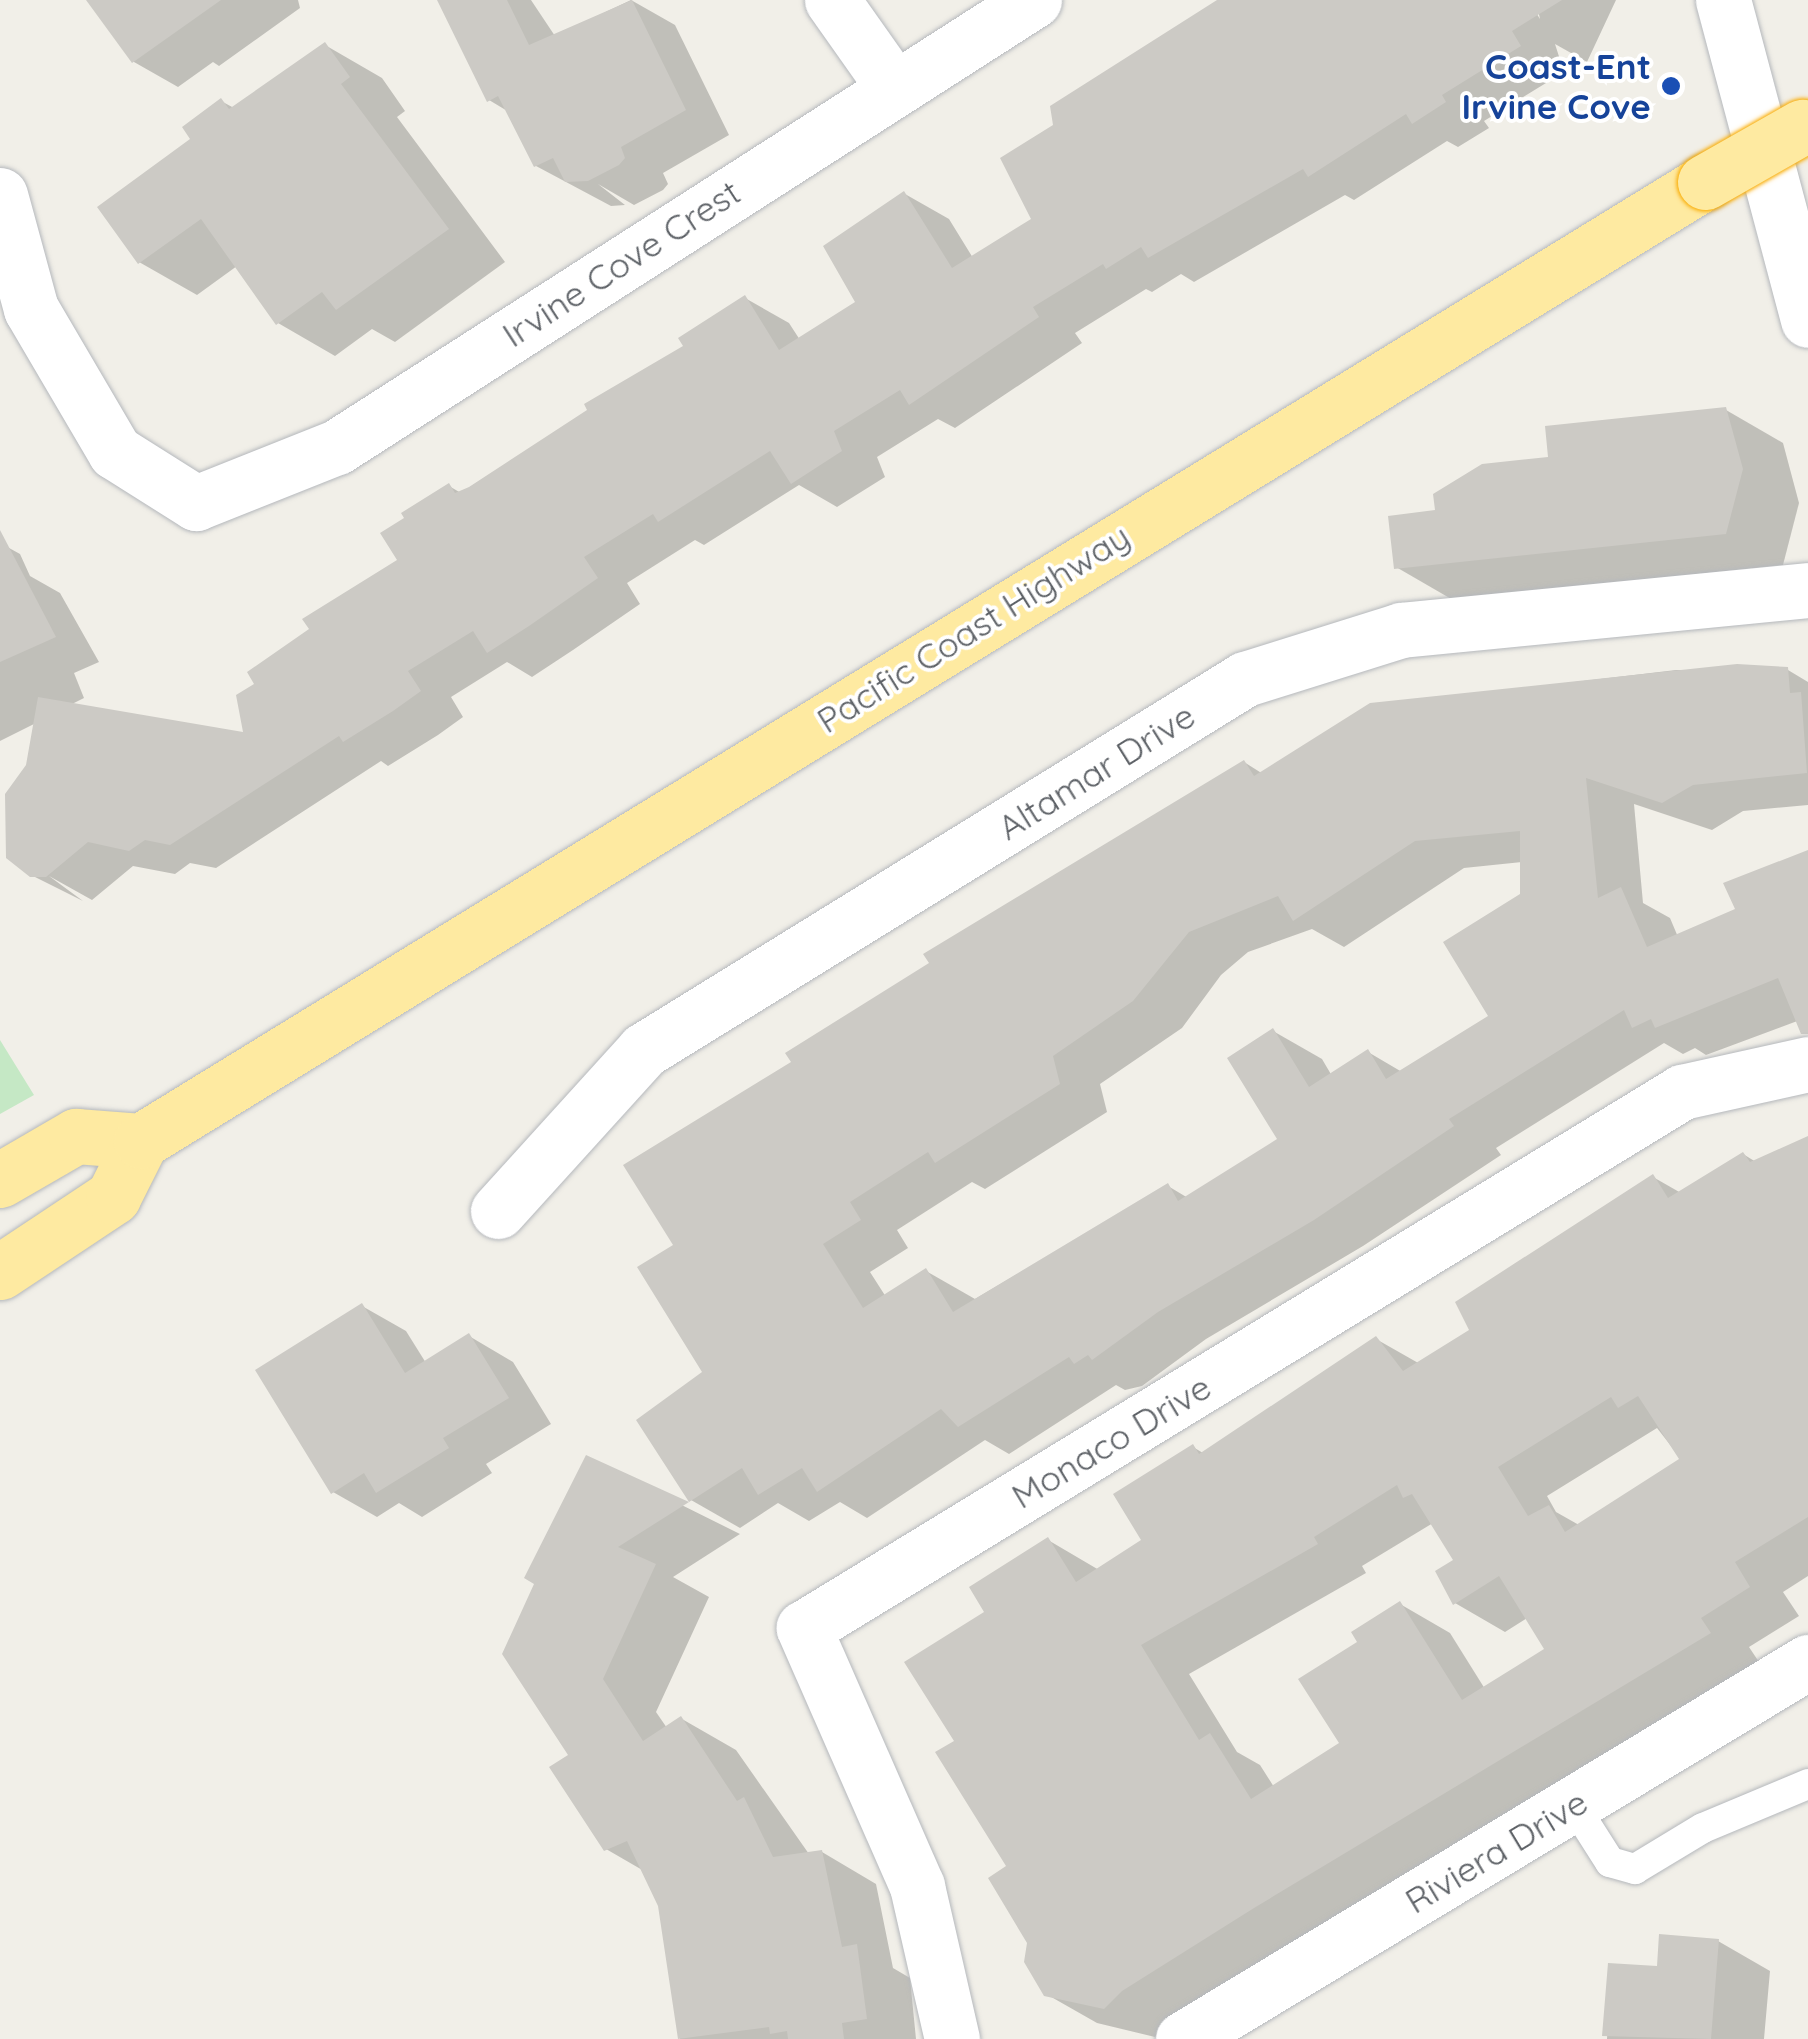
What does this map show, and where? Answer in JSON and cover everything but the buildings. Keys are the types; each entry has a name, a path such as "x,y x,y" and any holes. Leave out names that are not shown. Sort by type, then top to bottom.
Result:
{"highway":[{"name":"Pacific Coast Highway","path":"142,1141 1705,182 1805,125"},
{"path":"0,1180 76,1136 142,1141 113,1198 0,1272"}],"street":[{"path":"832,0 894,88"},
{"name":"Irvine Cove Crest","path":"0,195 31,309 115,452 196,503 337,447 1034,0"},
{"path":"1722,0 1808,320"},
{"name":"Altamar Drive","path":"498,1211 644,1050 1245,679 1401,630 1808,590"},
{"name":"Monaco Drive","path":"952,2039 916,1886 804,1628 1682,1092 1808,1064"},
{"name":"Riviera Drive","path":"1182,2039 1808,1662"}],"lane":[{"path":"1573,1804 1610,1862 1635,1870 1704,1828 1808,1784"}],"green space":[{"path":"0,1040 34,1095 0,1114"}],"place":[{"name":"Coast-Ent Irvine Cove","path":"1671,86"}]}
